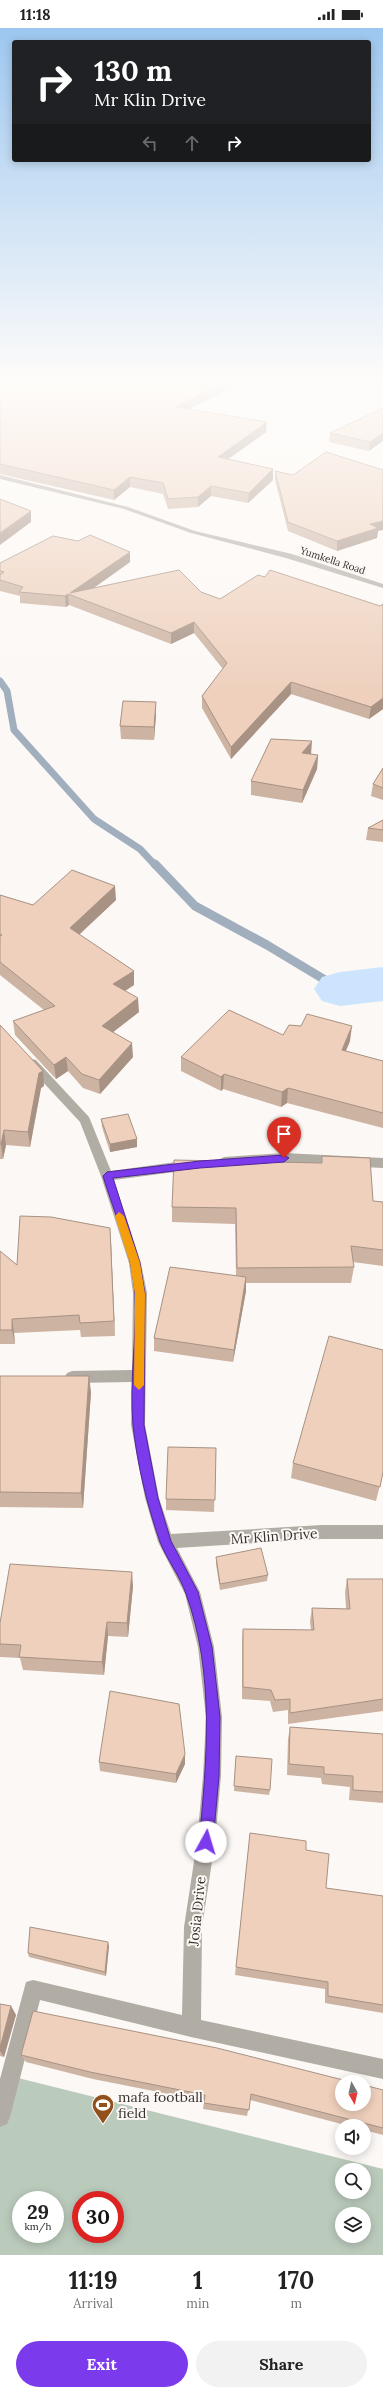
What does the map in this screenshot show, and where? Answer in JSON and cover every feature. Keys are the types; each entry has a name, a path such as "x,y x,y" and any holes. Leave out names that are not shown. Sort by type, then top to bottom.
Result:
{"street":[{"name":"Yumkella Road","path":"44,488 126,508 186,529 289,556 383,586"},
{"name":"Josia Drive","path":"21,1052 70,1101 85,1120 107,1176 135,1263 140,1294 138,1425 152,1498 166,1542 192,1592 206,1647 214,1717 212,1776 206,1842 193,1927 191,2027"},
{"path":"215,1163 284,1158 383,1163"},
{"path":"107,1176 200,1164"},
{"path":"62,1378 139,1376"},
{"name":"Mr Klin Drive","path":"166,1542 322,1532 383,1532"},
{"path":"0,2117 33,1988 191,2027 383,2069"}],"green space":[{"name":"mafa football field","path":"2,2074 359,2163 335,2163 335,2199 371,2199 371,2166 383,2169 383,2255 0,2255 0,2081"}],"building":[{"path":"105,488 117,488 114,490"},
{"path":"165,488 209,488 198,497 168,499"},
{"path":"221,488 254,488 249,493"},
{"path":"279,488 383,488 383,521 370,524 378,528 337,541 288,522"},
{"path":"0,499 31,511 0,533"},
{"path":"90,535 130,552 70,593 179,570 201,592 220,599 258,575 265,577 270,570 380,606 383,604 383,698 371,707 291,682 231,747 202,696 227,663 194,622 171,633 68,594 65,596 19,592 23,587 0,580 0,575 4,572 0,571 0,563 53,536 78,541"},
{"path":"123,701 156,702 154,727 120,726"},
{"path":"271,739 312,741 302,753 318,755 303,790 251,781"},
{"path":"383,768 383,788 373,784"},
{"path":"383,820 383,830 368,828"},
{"path":"72,870 115,886 70,928 134,971 113,984 138,998 102,1026 132,1043 99,1080 82,1074 66,1057 54,1065 13,1021 55,1006 0,962 0,936 2,935 0,935 0,895 33,905"},
{"path":"229,1010 283,1035 289,1025 301,1026 307,1014 352,1026 342,1050 383,1061 383,1113 288,1088 282,1092 224,1074 221,1077 181,1057"},
{"path":"0,1025 43,1071 39,1073 28,1132 4,1130 1,1144 0,1144"},
{"path":"128,1114 137,1139 110,1144 101,1119"},
{"path":"322,1156 370,1158 373,1201 383,1202 383,1250 351,1246 354,1267 237,1268 236,1208 172,1207 174,1160 322,1163"},
{"path":"20,1216 51,1217 110,1228 114,1321 80,1323 79,1315 12,1319 12,1330 0,1330 0,1251 17,1265"},
{"path":"170,1267 246,1277 234,1350 154,1338"},
{"path":"329,1336 383,1350 383,1472 380,1487 293,1463"},
{"path":"0,1376 89,1376 81,1493 0,1492"},
{"path":"168,1447 216,1448 215,1500 166,1499"},
{"path":"261,1548 268,1575 220,1584 216,1557"},
{"path":"10,1564 132,1572 127,1623 107,1622 102,1662 19,1657 21,1645 0,1644 0,1623"},
{"path":"347,1579 383,1579 383,1699 290,1713 290,1699 275,1700 271,1690 243,1687 243,1629 314,1630 312,1608 350,1609"},
{"path":"110,1691 179,1704 185,1754 176,1774 99,1762"},
{"path":"290,1727 383,1734 383,1792 353,1790 353,1776 324,1774 324,1767 289,1764"},
{"path":"236,1756 272,1759 270,1790 234,1786"},
{"path":"250,1833 306,1841 306,1850 329,1854 326,1888 383,1896 383,2005 328,1996 328,1982 236,1967"},
{"path":"30,1927 108,1942 105,1972 28,1953"},
{"path":"0,2004 11,2006 0,2048"},
{"path":"33,2011 217,2048 335,2078 335,2111 371,2111 371,2087 383,2090 383,2128 371,2125 371,2119 348,2119 251,2094 249,2110 204,2103 205,2095 90,2072 21,2055"}],"waterway":[{"path":"0,681 7,691 14,730 94,819 140,849 155,865"},
{"path":"155,864 195,906 267,945 340,989"},
{"path":"340,989 383,984"}],"slow traffic":[{"path":"119,1216 135,1263 140,1294 139,1385"}],"place":[{"name":"mafa football field","path":"103,2124"}],"route":[{"path":"206,1842 212,1776 214,1717 206,1647 192,1592 166,1542 152,1498 138,1425 140,1294 135,1263 107,1176 200,1164 284,1158"}]}
